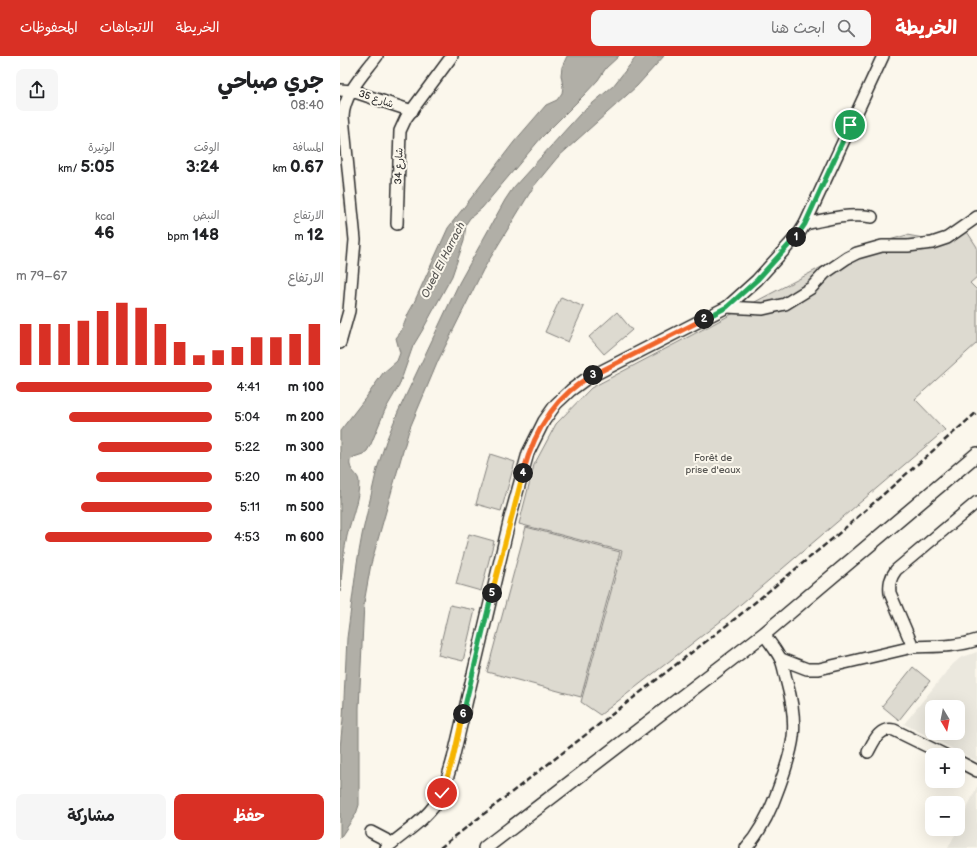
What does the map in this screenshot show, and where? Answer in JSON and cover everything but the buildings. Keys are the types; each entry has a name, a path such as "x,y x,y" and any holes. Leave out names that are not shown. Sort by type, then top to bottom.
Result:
{"main road":[{"path":"485,848 764,634 977,454"}],"street":[{"path":"340,342 349,310 355,248 355,226 343,117 345,102 377,56"},
{"name":"شارع 34","path":"396,224 400,131 403,123 452,56"},
{"path":"371,832 389,846 430,811 446,784 510,518 528,454 544,421 556,404 586,379 727,307 766,270 798,235 805,224 883,56"},
{"name":"شارع 35","path":"340,90 352,91 412,111"},
{"path":"805,224 850,216 862,215 872,217"},
{"path":"727,307 763,309 785,304 811,288 825,273 857,253 882,246 908,246 932,243 947,238 977,217"},
{"path":"912,647 890,593 889,584 891,576 896,570 977,502"},
{"path":"746,848 760,831 771,808 794,740 795,722 793,703 781,660 764,634"},
{"path":"781,660 807,668 819,669 912,647 946,645 977,640"},
{"path":"868,752 878,734 890,729 930,748"},
{"path":"965,765 977,771"}],"shaded area":[{"path":"977,652 977,761 965,755 965,748 951,748 936,740 965,740 965,700 925,700 925,735 904,724 951,666 960,658"},
{"path":"977,786 977,848 948,848 954,836 965,836 965,813"}],"green space":[{"name":"Forêt de prise d'eaux","path":"962,224 977,247 977,277 970,283 977,290 977,343 915,399 945,430 721,621 600,715 581,702 622,551 519,524 534,465 556,424 591,388 854,250 907,235 923,238 946,234"},
{"path":"561,297 584,307 568,342 545,332"},
{"path":"617,312 632,330 604,354 589,337"},
{"path":"490,454 515,462 501,511 476,504"},
{"path":"526,527 620,552 581,697 487,672"},
{"path":"469,534 494,541 481,591 456,584"},
{"path":"450,605 475,610 463,661 438,655"},
{"path":"913,667 930,681 899,720 882,706"}],"water":[{"name":"Oued El Harrach","path":"567,56 619,56 606,68 598,80 584,95 541,138 482,208 470,218 466,224 464,241 452,276 413,346 399,386 385,410 371,444 367,451 350,460 352,470 359,479 359,489 346,543 340,592 340,431 383,373 397,361 400,353 396,338 403,327 448,228 514,142 546,105 557,100 562,93 562,67"},
{"path":"637,56 664,56 637,86 557,158 534,186 483,270 438,361 409,430 371,564 364,603 359,708 359,805 356,814 340,838 340,748 347,638 362,535 377,469 386,441 398,412 459,283 505,200 513,188 580,114 613,86"}],"railway":[{"path":"440,848 736,618 837,535 977,412"}],"route":[{"path":"442,793 453,759 510,518 528,454 544,421 556,404 586,379 727,307 757,280 798,235 805,224 850,125"}]}
